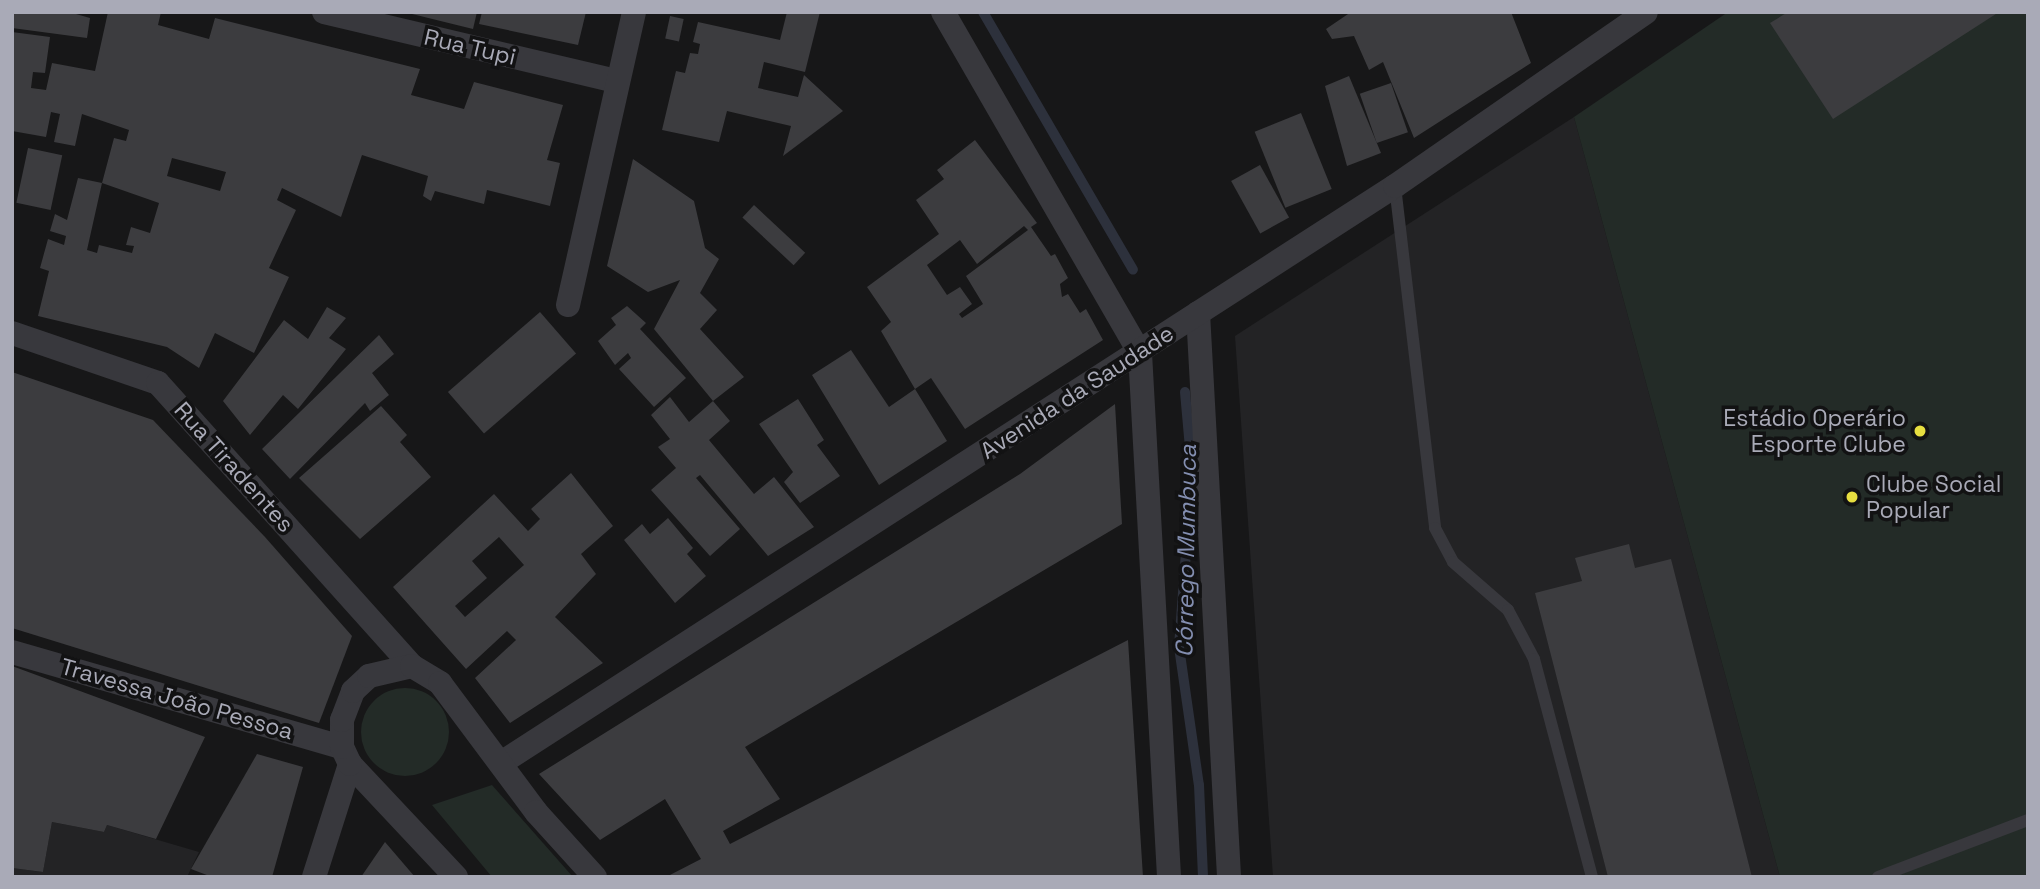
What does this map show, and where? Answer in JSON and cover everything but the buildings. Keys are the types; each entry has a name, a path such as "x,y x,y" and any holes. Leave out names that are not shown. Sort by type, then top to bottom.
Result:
{"street":[{"name":"Rua Tupi","path":"324,12 616,81"},
{"path":"568,305 616,81 634,12"},
{"path":"943,12 1145,350 1169,877"},
{"name":"Avenida da Saudade","path":"500,763 1145,350 1395,186 1646,12"},
{"path":"1191,318 1229,877"},
{"name":"Rua Tiradentes","path":"12,333 158,383 412,666 440,683 536,812 595,877"},
{"name":"Travessa João Pessoa","path":"12,652 346,755"},
{"path":"314,877 346,755 342,720 353,691 369,676 412,666"},
{"path":"346,755 456,877"}],"lane":[{"path":"1395,186 1435,528 1453,562 1508,610 1534,659 1592,877"},
{"path":"1878,877 2028,820"}],"shaded area":[{"name":"Clube Social Popular","path":"1728,12 2028,12 2028,877 1780,877 1574,117"},
{"path":"1574,117 1780,877 1273,877 1235,336"},
{"path":"405,688 430,695 442,707 449,732 442,757 430,769 405,776 380,769 368,757 361,732 368,707 380,695"},
{"path":"492,785 573,877 492,877 432,805"},
{"path":"52,822 104,832 107,825 199,852 187,877 12,877 12,868 43,872"}],"waterway":[{"name":"Córrego Mumbuca","path":"983,12 1133,270"},
{"name":"Córrego Mumbuca","path":"1185,392 1192,470 1179,647 1199,785 1203,877"}],"place":[{"name":"Estádio Operário Esporte Clube","path":"1920,431"},
{"name":"Clube Social Popular","path":"1852,497"}]}
